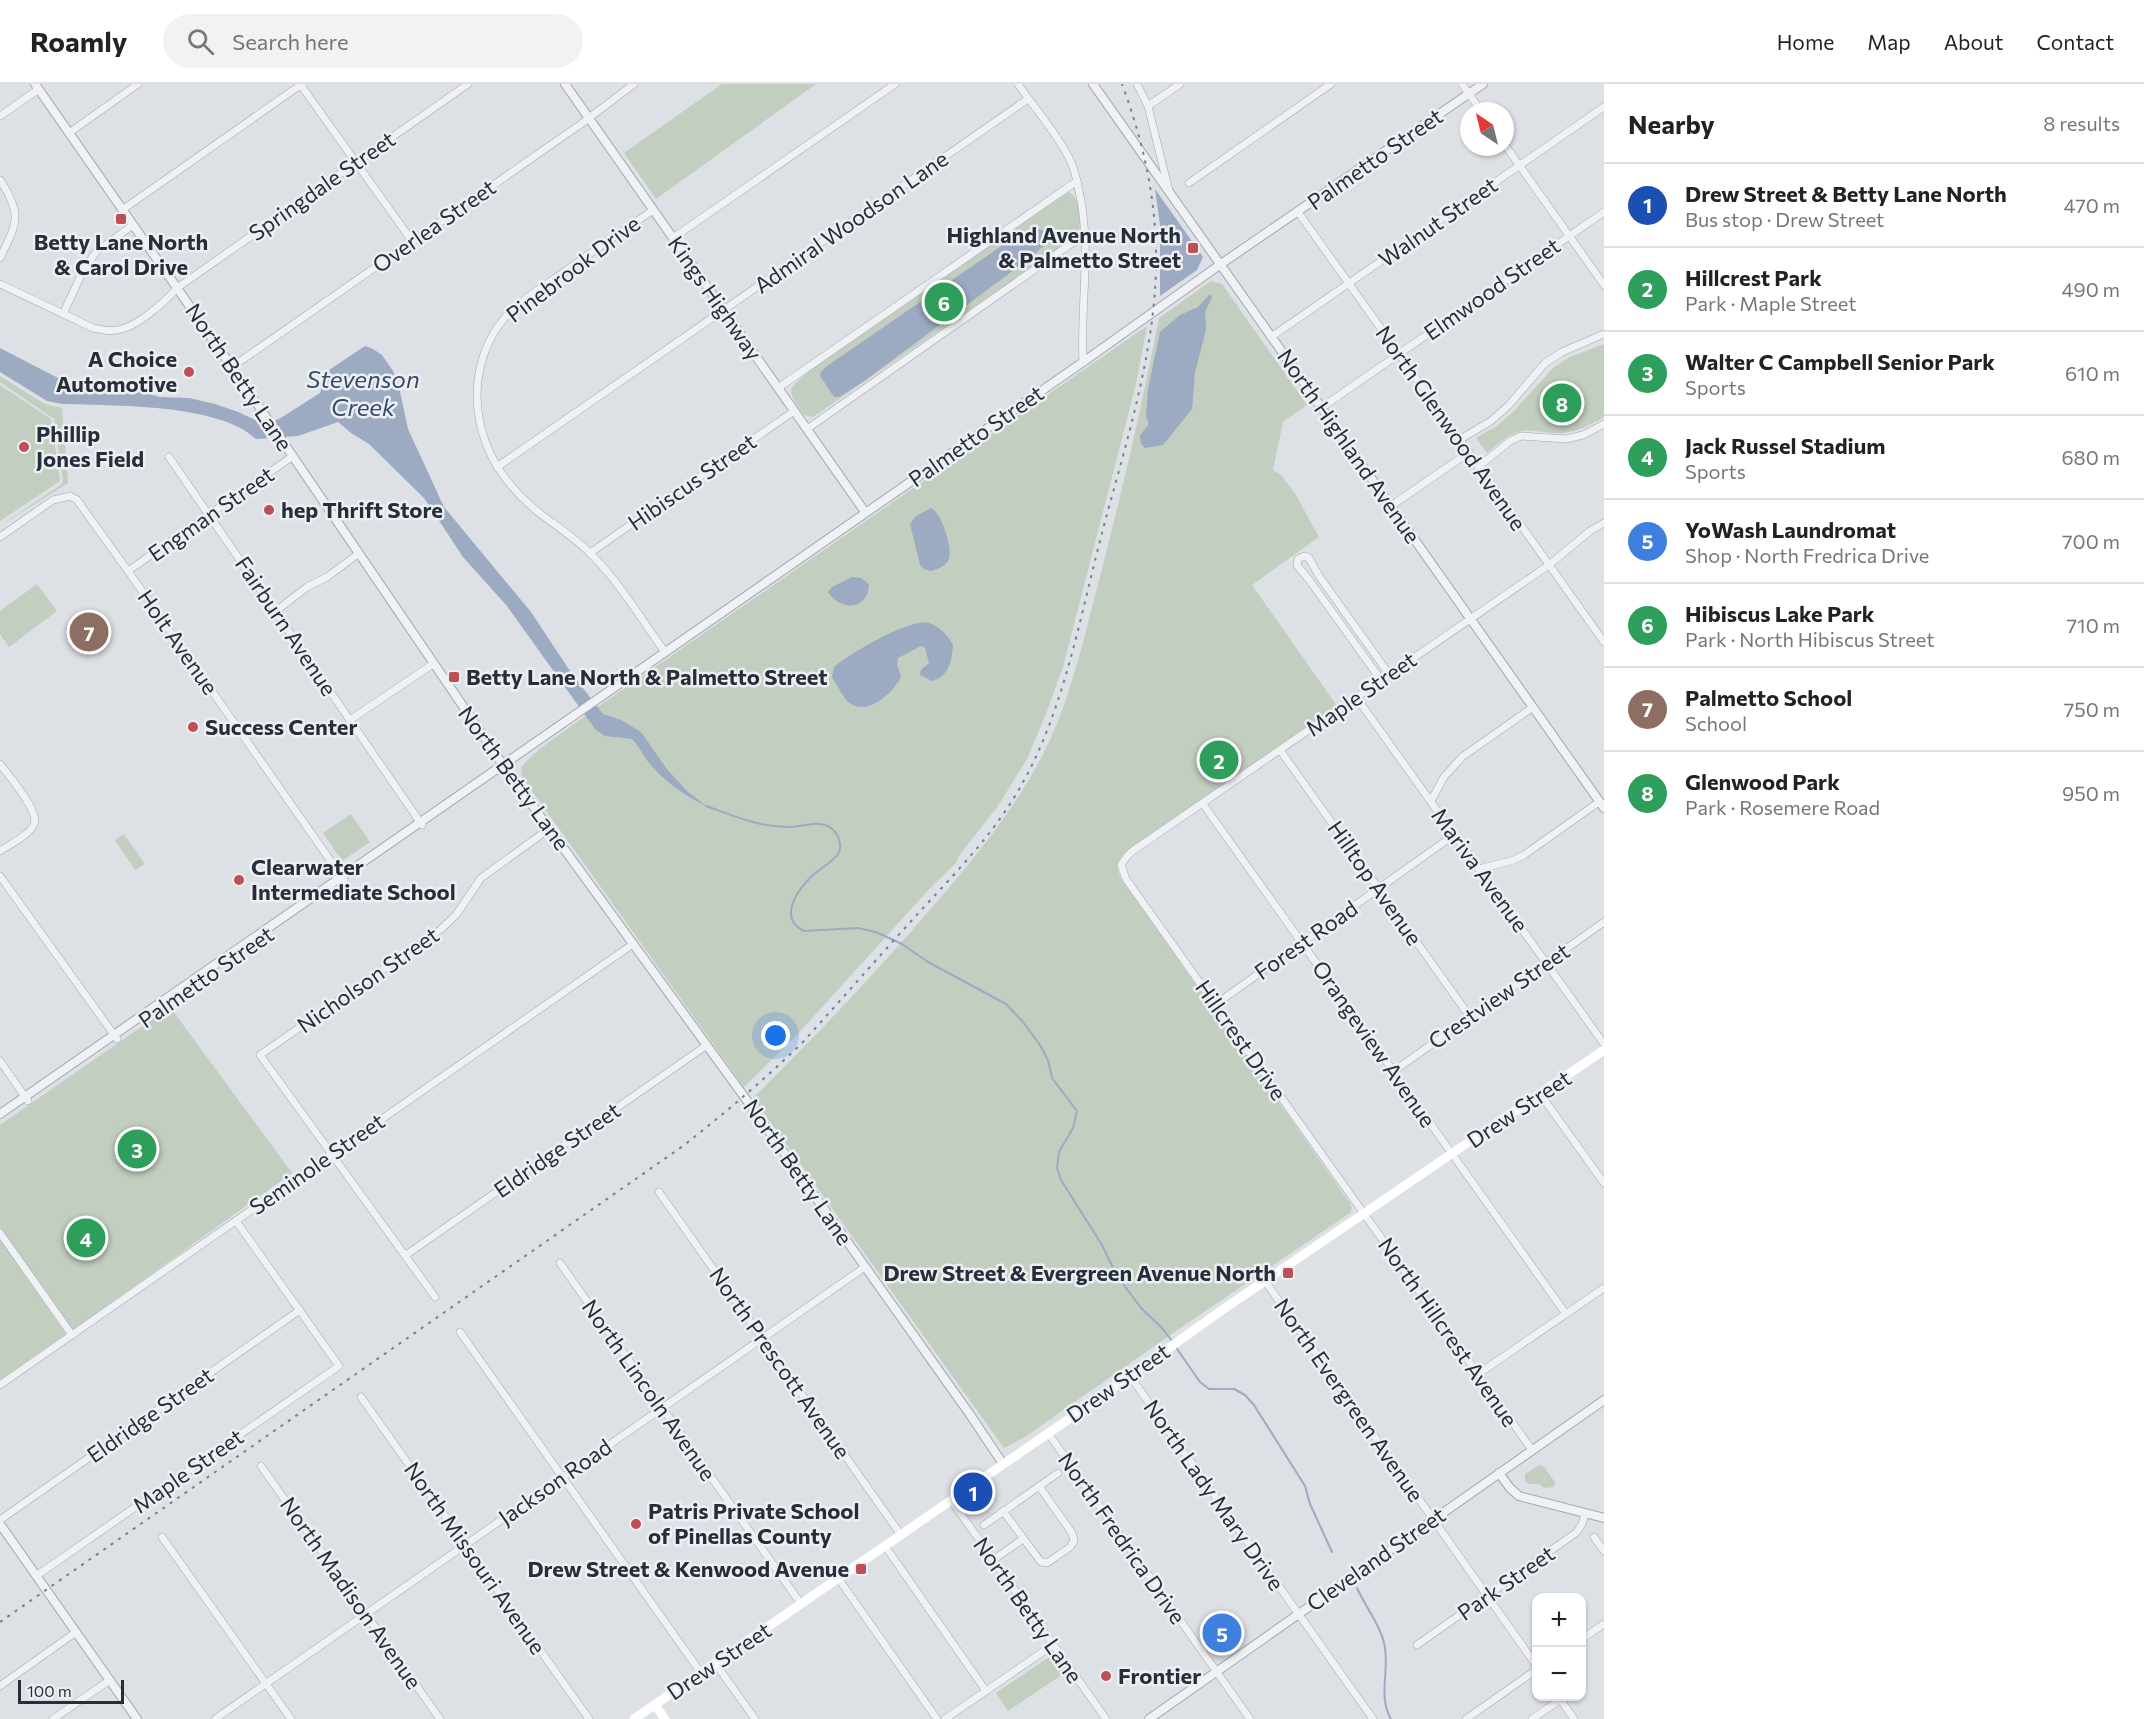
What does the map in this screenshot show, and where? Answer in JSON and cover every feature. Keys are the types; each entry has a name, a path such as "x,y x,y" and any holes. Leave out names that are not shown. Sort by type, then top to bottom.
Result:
{"main road":[{"name":"Drew Street","path":"634,1719 1130,1376 1184,1336 1604,1050"},
{"path":"655,1705 665,1719"}],"street":[{"path":"69,133 138,84"},
{"path":"122,210 301,84 412,242"},
{"name":"Springdale Street","path":"0,285 93,328 108,331 124,329 167,299 177,288 468,84"},
{"name":"Kings Highway","path":"565,84 866,512"},
{"name":"Overlea Street","path":"232,367 634,84"},
{"name":"Pinebrook Drive","path":"673,238 895,84"},
{"path":"1018,84 1064,149 1071,161 1077,181 1083,210 1087,261 1082,338 1083,362"},
{"name":"North Highland Avenue","path":"1093,84 1602,805"},
{"path":"1137,84 1148,106 1170,194"},
{"path":"1148,106 1180,84"},
{"path":"1189,183 1331,84"},
{"path":"1462,84 1475,102"},
{"name":"Palmetto Street","path":"0,1120 503,765 1483,84"},
{"path":"0,116 37,87"},
{"name":"North Betty Lane","path":"37,87 257,403 503,765 708,1045 1003,1464"},
{"name":"Admiral Woodson Lane","path":"496,466 1028,99"},
{"name":"Walnut Street","path":"1271,337 1604,107"},
{"path":"1513,156 1604,285"},
{"path":"0,180 13,201 16,211 13,232 0,258"},
{"path":"778,388 1077,181"},
{"name":"Pinebrook Drive","path":"653,210 527,297 501,321 484,353 477,389 480,427 487,450 496,466 526,501 590,553 616,582 665,652"},
{"name":"North Glenwood Avenue","path":"1299,212 1603,640"},
{"name":"Elmwood Street","path":"1321,408 1604,212"},
{"path":"63,314 83,271 96,252 133,225"},
{"path":"807,429 1085,234"},
{"path":"1459,440 1491,421 1509,405 1545,363 1562,352 1604,334"},
{"name":"Hibiscus Street","path":"590,553 794,411"},
{"path":"1478,466 1510,441 1521,436 1566,439 1583,435 1604,424"},
{"path":"1391,506 1468,453"},
{"name":"Engman Street","path":"128,571 293,456"},
{"name":"Fairburn Avenue","path":"169,457 421,823"},
{"name":"Holt Avenue","path":"0,537 53,500 70,496 83,507 343,878"},
{"name":"Maple Street","path":"1121,865 1128,855 1549,565 1590,531 1604,523"},
{"path":"276,611 307,587 327,577 358,554"},
{"path":"1381,680 1297,566 1298,559 1305,556 1308,558 1318,576 1389,674"},
{"path":"350,720 433,664"},
{"name":"Mariva Avenue","path":"1356,697 1604,1044"},
{"path":"1431,801 1451,766 1533,707"},
{"name":"Hilltop Avenue","path":"1280,750 1470,1017"},
{"path":"0,764 33,811 35,821 29,830 0,851"},
{"name":"Orangeview Avenue","path":"1203,804 1566,1314"},
{"path":"1479,869 1514,860 1524,855 1602,805"},
{"name":"Nicholson Street","path":"332,1154 260,1055 440,930 456,915 481,878 549,829"},
{"name":"Forest Road","path":"1216,1004 1454,835"},
{"name":"Hillcrest Drive","path":"1121,865 1126,879 1365,1214"},
{"path":"0,876 115,1037"},
{"name":"Crestview Street","path":"1394,1071 1604,922"},
{"name":"Seminole Street","path":"0,1385 633,944"},
{"name":"Eldridge Street","path":"406,1255 708,1045"},
{"path":"0,1061 27,1099"},
{"path":"1540,1094 1601,1173 1604,1183"},
{"name":"Palmetto Street","path":"0,1114 27,1099"},
{"path":"332,1154 435,1297"},
{"name":"North Prescott Avenue","path":"659,1192 901,1535"},
{"name":"North Hillcrest Avenue","path":"1365,1214 1532,1450"},
{"path":"236,1221 300,1310"},
{"path":"0,1233 72,1335"},
{"name":"North Lincoln Avenue","path":"560,1263 801,1604"},
{"name":"Jackson Road","path":"215,1719 865,1267"},
{"name":"North Evergreen Avenue","path":"1265,1281 1532,1659"},
{"path":"1478,1374 1604,1288"},
{"name":"Maple Street","path":"36,1576 339,1366 300,1310"},
{"name":"Eldridge Street","path":"0,1520 300,1310"},
{"path":"460,1332 701,1673"},
{"name":"North Lady Mary Drive","path":"1130,1376 1373,1719"},
{"name":"North Missouri Avenue","path":"362,1397 589,1719"},
{"name":"Cleveland Street","path":"1149,1719 1604,1400"},
{"name":"North Fredrica Drive","path":"1048,1433 1250,1719"},
{"name":"North Madison Avenue","path":"261,1466 440,1719"},
{"path":"984,1525 1059,1473"},
{"path":"1499,1473 1519,1496 1604,1518"},
{"path":"1004,1511 1038,1560 1043,1563 1050,1561 1070,1547 1074,1541 1072,1533 1039,1486"},
{"name":"North Betty Lane","path":"951,1500 1106,1719"},
{"name":"Park Street","path":"1417,1645 1577,1532 1585,1514"},
{"path":"0,1524 137,1719"},
{"path":"162,1537 291,1719"},
{"path":"1594,1537 1604,1551"},
{"path":"993,1560 1023,1539"},
{"path":"885,1546 986,1691"},
{"path":"838,1578 937,1719"},
{"path":"1586,1636 1604,1624"},
{"path":"0,1686 76,1632"},
{"path":"945,1719 1053,1645"},
{"path":"716,1663 756,1719"},
{"path":"1466,1719 1532,1673"},
{"path":"53,1719 110,1680"},
{"path":"1532,1719 1555,1701"},
{"path":"1561,1701 1574,1719"},
{"path":"643,1719 655,1705"}],"green space":[{"path":"722,84 816,84 656,199 624,153"},
{"path":"1068,192 1078,204 1080,224 1078,235 813,417 804,415 794,399 792,390 793,386 812,369"},
{"path":"1211,281 1222,284 1307,405 1283,422 1273,470 1281,475 1296,495 1319,537 1252,585 1337,706 1125,852 1120,858 1118,869 1122,880 1352,1208 1350,1213 1025,1437 1004,1448 753,1098 859,989 953,883 998,826 1038,764 1065,702 1085,636 1130,455 1159,318"},
{"path":"1147,326 1136,384 1063,667 1027,759 998,806 958,857 957,862 931,887 795,1037 744,1087 522,777 521,767 538,750 599,706"},
{"path":"1604,344 1604,417 1574,431 1555,433 1527,430 1514,433 1487,453 1476,438 1497,426 1514,411 1553,368 1570,357"},
{"path":"0,376 45,404 62,408 68,483 0,526 62,484 63,480 54,419 0,382"},
{"path":"0,385 51,419 60,481 0,521"},
{"path":"37,584 57,611 9,647 0,634 0,611"},
{"path":"351,814 370,842 342,861 323,833"},
{"path":"124,834 145,864 135,870 115,840"},
{"path":"170,1007 292,1173 73,1330 0,1227 0,1125"},
{"path":"0,1239 66,1334 0,1380"},
{"path":"1539,1465 1544,1467 1555,1482 1554,1487 1544,1488 1539,1484 1528,1484 1525,1481 1525,1474"},
{"path":"1049,1657 1057,1659 1066,1672 1008,1711 996,1693"}],"water":[{"path":"1155,189 1203,257 1197,270 1160,296 1160,225"},
{"path":"1039,229 1048,234 1047,243 1026,261 864,381 839,397 834,397 820,376 827,366 1019,234"},
{"path":"1210,294 1212,297 1205,312 1206,330 1195,372 1192,409 1163,445 1145,448 1141,444 1140,435 1149,424 1146,416 1148,389 1160,332 1180,315 1198,307"},
{"name":"Stevenson Creek","path":"365,346 382,355 393,371 399,387 408,429 444,507 531,612 572,674 603,714 621,720 641,732 666,768 687,791 706,806 683,793 661,776 632,739 605,736 595,729 507,606 463,557 424,498 369,444 338,422 298,436 256,439 239,427 191,413 136,406 62,404 47,401 0,372 0,348 60,379 80,382 101,381 160,397 189,398 215,404 262,423 279,419 320,393 326,372"},
{"path":"931,508 943,524 949,556 944,565 931,571 920,565 910,524 916,516"},
{"path":"852,577 861,578 869,584 867,593 859,603 846,605 840,603 828,592 832,587"},
{"path":"926,622 942,630 953,645 952,657 946,672 932,681 920,675 921,670 929,663 925,648 921,646 898,658 897,664 901,677 887,695 865,707 858,707 848,702 832,677 834,667 878,639 904,627"}],"waterway":[{"name":"Stevenson Creek","path":"706,806 769,826 791,827 820,824 831,828 839,840 838,854 810,878 799,891 791,913 796,926 804,931 858,928 876,932 902,944 928,962 1006,1004 1023,1022 1048,1060 1052,1078 1077,1111 1073,1128 1059,1152 1057,1168 1061,1180 1102,1245 1117,1276 1142,1309 1172,1341"},
{"name":"Stevenson Creek","path":"1175,1346 1200,1382 1209,1389 1234,1389 1245,1395 1254,1405 1305,1486 1310,1504 1332,1552"},
{"name":"Stevenson Creek","path":"1357,1588 1383,1640 1386,1657 1384,1693 1391,1719"}],"railway":[{"path":"0,1622 699,1134 803,1042 994,827 1024,781 1040,748 1065,678 1130,429 1146,358 1155,286 1155,229 1146,166 1136,125 1122,84"}],"place":[{"name":"Betty Lane North & Carol Drive","path":"121,219"},
{"name":"Highland Avenue North & Palmetto Street","path":"1193,248"},
{"name":"Hibiscus Lake Park","path":"944,302"},
{"name":"A Choice Automotive","path":"189,372"},
{"name":"Glenwood Park","path":"1562,403"},
{"name":"Phillip Jones Field","path":"24,447"},
{"name":"hep Thrift Store","path":"269,510"},
{"name":"Palmetto School","path":"89,632"},
{"name":"Betty Lane North & Palmetto Street","path":"454,677"},
{"name":"Success Center","path":"193,727"},
{"name":"Hillcrest Park","path":"1219,760"},
{"name":"Clearwater Intermediate School","path":"239,880"},
{"name":"Walter C Campbell Senior Park","path":"137,1149"},
{"name":"Jack Russel Stadium","path":"86,1238"},
{"name":"Drew Street & Evergreen Avenue North","path":"1288,1273"},
{"name":"Drew Street & Betty Lane North","path":"973,1492"},
{"name":"Patris Private School of Pinellas County","path":"636,1524"},
{"name":"Drew Street & Kenwood Avenue","path":"861,1569"},
{"name":"YoWash Laundromat","path":"1222,1633"},
{"name":"Frontier","path":"1106,1676"}]}
